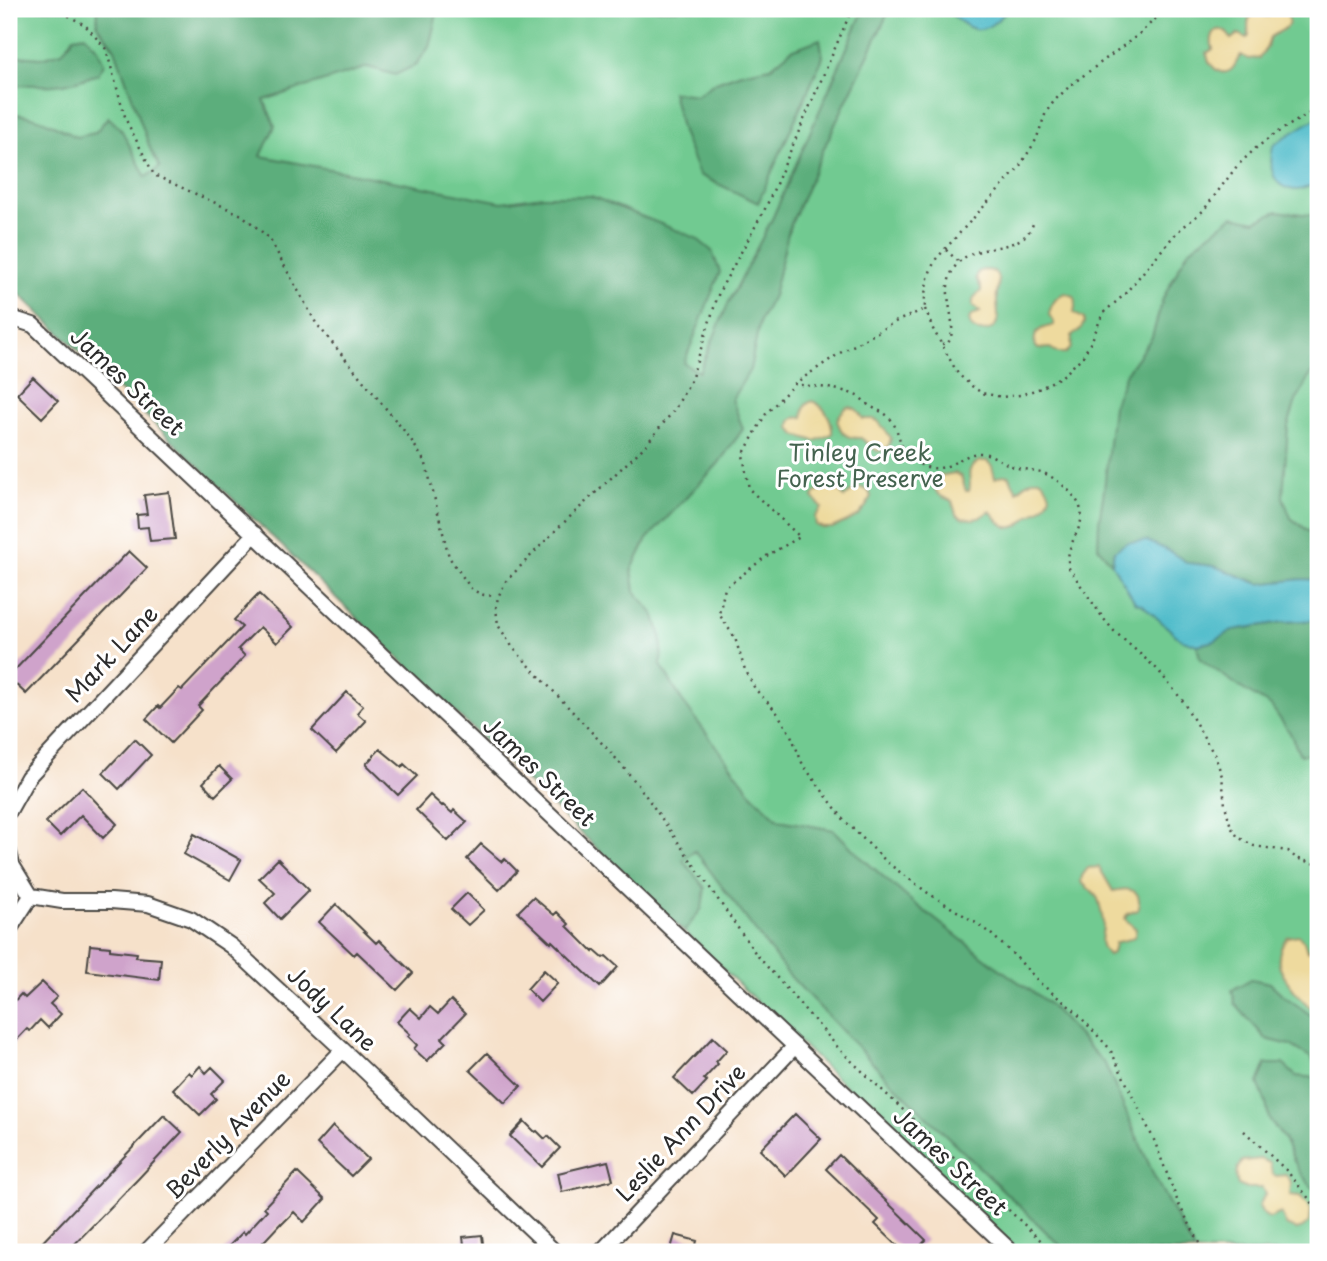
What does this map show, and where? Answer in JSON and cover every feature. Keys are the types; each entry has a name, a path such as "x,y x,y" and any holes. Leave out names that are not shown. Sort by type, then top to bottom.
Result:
{"street":[{"name":"James Street","path":"9,320 11,318 33,326 1012,1252"},
{"name":"Mark Lane","path":"9,811 28,778 255,534"},
{"path":"9,852 12,865 31,896 9,930"},
{"name":"Jody Lane","path":"31,896 62,901 148,904 191,919 231,946 555,1252"},
{"name":"Leslie Ann Drive","path":"601,1252 795,1046"},
{"name":"Beverly Avenue","path":"146,1252 343,1050"}],"path":[{"path":"56,9 85,25 106,49 126,120 154,175 242,215 268,238 316,323 410,438 426,464 449,557 472,590 498,597"},
{"path":"852,9 766,207 719,292 691,380 675,409 645,446 506,581 498,597 498,625 513,648 639,786 757,954 842,1052 1054,1252"},
{"path":"1166,9 1138,35 1072,84 1055,100 1046,112 1036,140 1018,169 936,260 929,272 924,290 928,320 964,381 982,393 1002,397 1020,395 1041,388 1065,374 1083,356 1103,313 1123,296 1177,232 1203,211 1237,166 1265,141 1318,108"},
{"path":"942,344 947,343 952,335 947,297 952,273 959,262 969,255 985,249 1003,247 1023,238 1033,224"},
{"path":"946,250 959,262"},
{"path":"925,309 895,322 840,353 794,384 765,415 743,455 749,489 800,537 768,555 725,588 719,614 734,638 755,689 776,711 791,736 803,765 845,821 890,864 928,893 991,934 1041,984 1074,1010 1110,1049 1154,1140 1179,1205 1205,1252"},
{"path":"794,384 858,396 890,418 898,433 901,448 910,458 928,468 941,468 978,453 990,455 1012,467 1047,475 1073,495 1080,507 1082,518 1068,551 1069,568 1114,631 1157,669 1182,700 1215,756 1222,776 1231,827 1245,843 1287,852 1318,865"},
{"path":"1244,1131 1287,1171 1318,1210"}],"green space":[{"name":"Tinley Creek Forest Preserve","path":"9,9 1318,9 1318,1252 1018,1252 9,284"},
{"path":"9,9 14,9 17,56 41,58 62,52 74,37 85,35 98,49 104,64 98,74 66,84 27,85 9,89"},
{"path":"98,9 438,9 429,47 416,65 395,75 368,67 264,100 275,126 261,156 502,202 542,196 591,196 696,238 712,251 720,272 684,363 699,372 728,304 773,217 864,9 890,9 789,229 773,296 760,320 750,370 732,399 743,429 718,464 647,539 632,569 635,591 655,616 662,640 661,665 682,701 753,795 779,820 834,830 909,899 1047,1002 1105,1064 1155,1178 1195,1252 1067,1252 889,1080 787,973 695,851 683,860 705,888 702,908 684,932 9,284 9,114 35,118 76,137 95,133 108,117 121,129 146,177 160,167 151,151 115,49 97,25"},
{"path":"820,39 823,57 758,203 699,175 682,132 672,92 697,95 716,82 741,73 771,67 791,50"},
{"path":"1277,211 1318,216 1318,370 1311,374 1296,401 1288,426 1283,497 1291,518 1318,538 1318,580 1260,584 1214,566 1188,563 1169,551 1114,551 1112,564 1098,547 1099,522 1113,406 1126,373 1152,337 1163,298 1188,251 1233,216 1255,221"},
{"path":"1318,620 1318,754 1300,755 1290,733 1271,706 1200,659 1197,645 1214,641 1233,630 1283,622"},
{"path":"1251,979 1270,983 1312,1016 1318,1027 1318,1075 1312,1058 1290,1045 1266,1039 1235,1004 1232,990"},
{"path":"1266,1064 1283,1064 1296,1076 1318,1078 1318,1195 1299,1171 1284,1139 1269,1119 1258,1083"}],"sand":[{"path":"1273,9 1284,9 1288,15 1288,24 1270,37 1259,58 1248,59 1241,55 1234,67 1227,72 1214,68 1207,53 1213,49 1212,38 1216,31 1224,31 1231,39 1238,34 1247,38 1250,17 1257,14 1268,16"},
{"path":"993,271 998,278 998,316 993,328 982,331 973,328 969,319 980,312 973,303 974,297 981,291 976,278 978,272"},
{"path":"1065,293 1074,296 1074,313 1084,319 1084,323 1072,336 1071,348 1066,353 1058,353 1050,348 1038,349 1035,344 1036,334 1045,327 1054,325 1049,315 1051,308 1056,299"},
{"path":"812,401 824,410 832,429 832,434 815,441 796,435 790,428 791,421 803,417 805,407"},
{"path":"847,407 857,410 863,419 878,421 891,438 884,450 877,451 861,438 852,438 840,429 837,420"},
{"path":"980,461 987,461 992,466 995,478 1009,476 1017,491 1032,480 1040,479 1050,495 1047,502 1021,524 1012,527 1001,523 990,511 979,518 962,518 956,514 952,501 937,492 933,481 938,476 955,473 961,476 966,491 969,491 971,468"},
{"path":"831,485 836,486 844,497 858,487 868,490 871,496 859,515 832,528 823,528 816,525 815,517 822,508 813,497"},
{"path":"1099,867 1113,891 1134,891 1139,898 1138,910 1127,914 1125,919 1136,929 1135,936 1115,943 1113,953 1108,955 1101,943 1103,922 1098,899 1081,882 1088,868"},
{"path":"1298,935 1304,941 1307,951 1318,946 1318,1012 1295,991 1279,964 1285,940"},
{"path":"1261,1159 1270,1163 1272,1173 1276,1176 1286,1175 1291,1182 1290,1195 1300,1196 1311,1209 1310,1221 1303,1228 1297,1230 1286,1225 1281,1213 1270,1218 1264,1215 1259,1206 1265,1194 1262,1188 1245,1188 1238,1185 1237,1172 1242,1161"}],"water":[{"path":"945,9 1009,9 991,25 977,29 963,24"},
{"path":"1318,117 1318,183 1299,190 1287,188 1276,180 1273,174 1273,146"},
{"path":"1147,541 1188,563 1214,566 1259,584 1318,580 1318,620 1283,622 1233,630 1214,641 1197,645 1180,639 1143,605 1135,602 1112,564 1114,551 1128,542"}],"building":[{"path":"33,377 58,401 42,418 17,394"},
{"path":"169,492 175,539 150,541 148,527 138,528 137,515 147,514 144,495"},
{"path":"129,551 147,568 26,694 9,676"},
{"path":"259,594 293,627 277,643 260,627 238,649 245,656 198,706 202,710 171,743 146,719 179,688 182,690 242,627 234,620"},
{"path":"347,692 363,706 357,713 366,721 336,753 312,730"},
{"path":"135,739 151,755 119,789 103,773"},
{"path":"380,749 417,776 398,795 366,764"},
{"path":"219,766 232,779 215,796 203,783"},
{"path":"82,787 117,824 103,838 81,815 60,836 46,822"},
{"path":"430,795 467,822 448,841 416,810"},
{"path":"194,834 241,860 230,880 184,854"},
{"path":"481,844 502,862 505,859 517,871 499,890 467,859"},
{"path":"278,859 309,890 280,919 265,903 275,893 259,878"},
{"path":"467,893 484,910 468,925 451,909"},
{"path":"533,897 554,915 557,912 593,952 594,950 603,958 606,956 618,967 600,987 518,912"},
{"path":"336,904 376,943 379,940 413,973 397,990 357,952 354,955 319,922"},
{"path":"90,945 137,953 136,957 161,959 159,980 87,971"},
{"path":"544,970 558,983 540,1002 527,989"},
{"path":"42,982 57,997 50,1004 61,1014 48,1028 40,1020 9,1048 9,1007 21,994 25,998"},
{"path":"451,1000 465,1014 442,1038 446,1042 427,1061 414,1049 417,1045 408,1036 410,1034 397,1022 410,1008 421,1018 430,1007 438,1014"},
{"path":"713,1037 727,1050 704,1079 707,1081 693,1096 674,1078"},
{"path":"487,1053 521,1086 505,1103 470,1070"},
{"path":"200,1066 206,1073 212,1067 225,1080 211,1094 216,1099 200,1115 173,1089 189,1072 192,1075"},
{"path":"795,1114 821,1139 786,1176 760,1150"},
{"path":"164,1115 182,1132 138,1179 67,1252 33,1252"},
{"path":"524,1121 545,1139 548,1136 560,1148 542,1167 510,1136"},
{"path":"333,1126 368,1159 351,1176 317,1144"},
{"path":"839,1155 926,1240 915,1252 904,1252 875,1224 879,1220 826,1169"},
{"path":"608,1161 613,1180 562,1192 558,1173"},
{"path":"297,1172 325,1199 304,1222 294,1212 254,1252 223,1252 243,1232 245,1234 267,1210 264,1207"},
{"path":"482,1235 484,1252 465,1252 463,1237"},
{"path":"675,1235 697,1241 694,1252 670,1252"}]}
